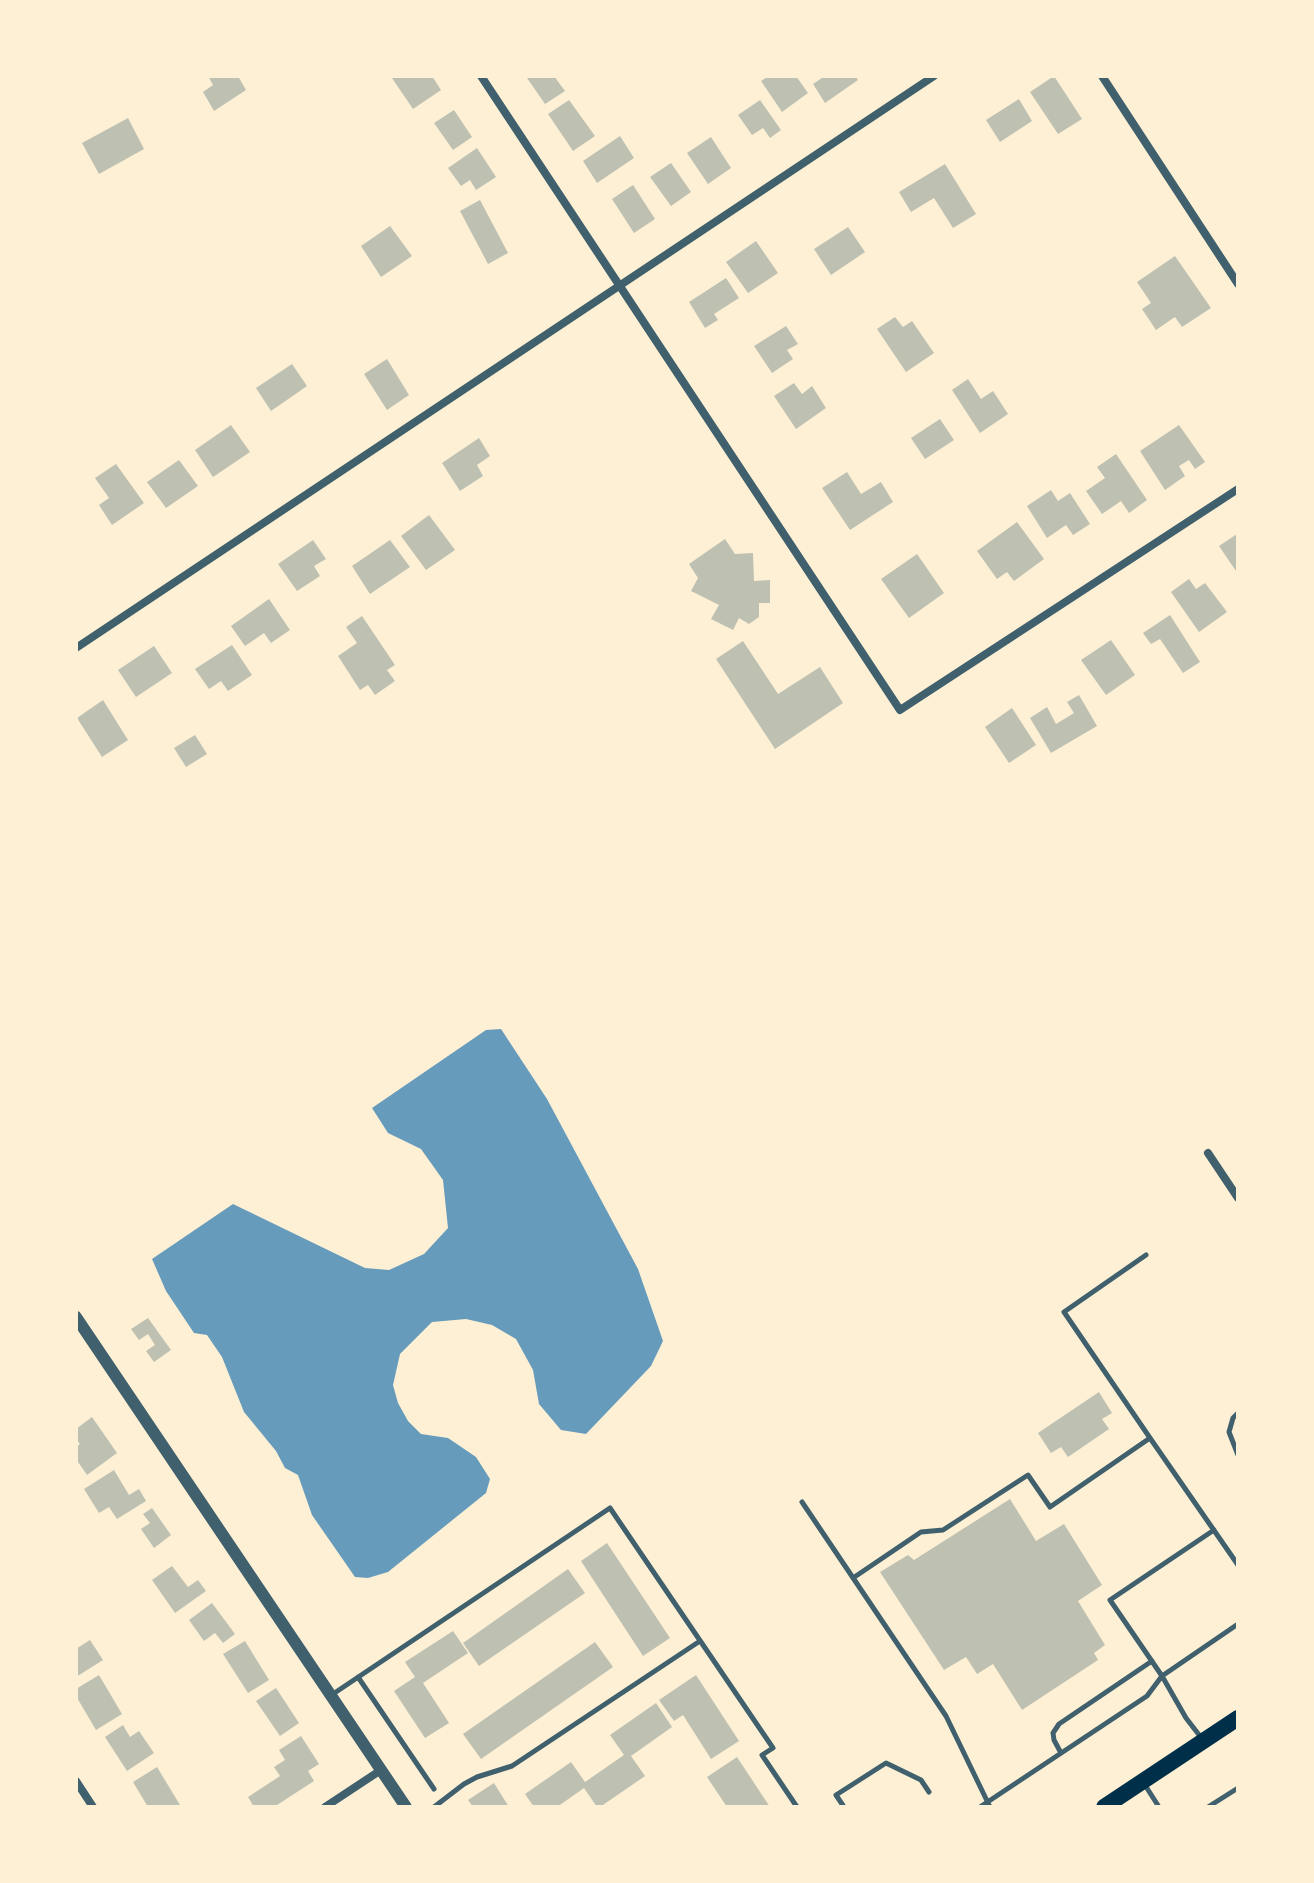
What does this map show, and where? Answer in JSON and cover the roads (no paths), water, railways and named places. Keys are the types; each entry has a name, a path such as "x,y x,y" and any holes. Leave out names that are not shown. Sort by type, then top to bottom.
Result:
{"main road":[{"path":"1104,1807 1238,1718"}],"street":[{"path":"481,76 900,710 1238,489"},
{"path":"76,648 934,76"},
{"path":"1102,76 1238,284"},
{"path":"1208,1153 1238,1198"},
{"path":"76,1317 406,1807"},
{"path":"325,1807 381,1770"},
{"path":"76,1781 93,1807"}],"lane":[{"path":"1146,1255 1064,1312 1238,1565"},
{"path":"1238,1413 1229,1432 1238,1455"},
{"path":"853,1578 921,1532 943,1530 1028,1475 1050,1507 1150,1438"},
{"path":"802,1502 946,1716 989,1804"},
{"path":"331,1696 610,1508 773,1748 762,1755 797,1807"},
{"path":"1203,1741 1110,1600 1214,1530"},
{"path":"980,1807 989,1804 1147,1696 1162,1676 1238,1624"},
{"path":"434,1807 477,1777 512,1766 700,1641"},
{"path":"1061,1753 1053,1733 1059,1724 1152,1661"},
{"path":"358,1677 434,1789"},
{"path":"844,1807 836,1795 886,1763 921,1780 929,1792"},
{"path":"1142,1782 1159,1807"},
{"path":"1208,1807 1238,1788"}],"water":[{"path":"501,1029 547,1099 638,1269 663,1341 651,1366 586,1434 561,1430 539,1404 533,1370 516,1339 492,1325 466,1319 432,1322 400,1354 393,1385 398,1403 408,1421 421,1434 448,1438 476,1457 490,1479 486,1493 388,1572 368,1578 355,1577 312,1515 298,1475 285,1468 276,1451 244,1412 222,1357 207,1335 194,1333 166,1291 152,1259 233,1204 365,1268 389,1270 424,1254 448,1228 443,1180 421,1149 388,1133 372,1108 486,1030"}]}
